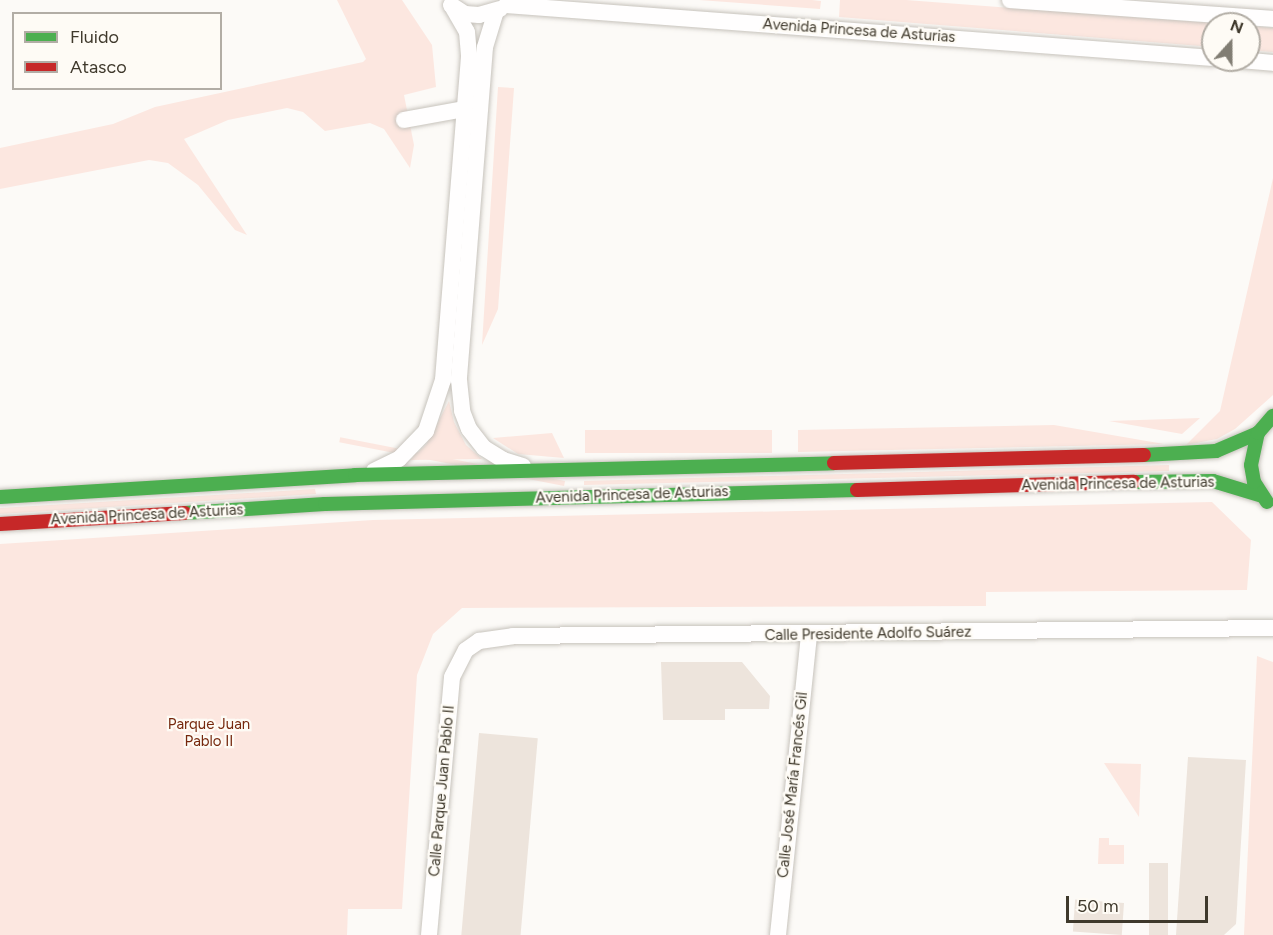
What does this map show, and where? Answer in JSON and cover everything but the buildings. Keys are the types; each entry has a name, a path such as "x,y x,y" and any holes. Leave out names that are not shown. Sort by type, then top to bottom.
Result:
{"main road":[{"path":"1273,416 1258,433 1251,465 1262,496 1273,507"},
{"name":"Avenida Princesa de Asturias","path":"0,497 355,475 1198,453 1223,449 1258,433"},
{"name":"Avenida Princesa de Asturias","path":"0,524 325,504 1181,481 1213,481 1262,496"}],"street":[{"path":"1010,0 1273,19"},
{"path":"449,3 479,15 503,5"},
{"path":"355,475 382,470 399,459 426,430 443,380 469,42 449,3"},
{"name":"Avenida Princesa de Asturias","path":"547,471 503,460 484,448 462,411 459,380 485,47 503,5 1201,57"},
{"path":"404,120 464,109"},
{"name":"Calle Presidente Adolfo Suárez","path":"466,650 495,636 809,636 1273,628"},
{"name":"Calle José María Francés Gil","path":"778,935 809,636"},
{"name":"Calle Parque Juan Pablo II","path":"429,935 452,676 466,650"}],"green space":[{"path":"337,0 402,0 432,45 436,87 404,95 414,145 410,168 384,129 370,123 325,131 303,112 287,108 228,120 184,139 247,235 235,230 198,185 168,163 149,160 0,189 0,148 113,124 155,107 363,62 366,59"},
{"path":"699,0 812,0 821,1 820,9"},
{"path":"840,0 906,0 1201,22 1201,46 839,17"},
{"path":"1261,27 1273,28 1273,52 1261,51"},
{"path":"498,87 514,88 498,309 482,345"},
{"path":"1273,178 1273,395 1235,429 1217,439 1186,445 1220,411"},
{"path":"449,401 454,422 466,445 482,459 410,460 426,445"},
{"path":"1200,418 1182,434 1109,421"},
{"path":"1054,425 1164,444 798,452 798,430"},
{"path":"585,430 772,430 772,453 585,453"},
{"path":"552,433 564,458 518,454 493,438"},
{"path":"340,437 565,481 564,486 339,442"},
{"path":"1169,465 1169,471 584,485 584,481"},
{"path":"315,489 316,494 0,514 0,508"},
{"name":"Parque Juan Pablo II","path":"1212,502 1251,540 1247,590 986,592 986,606 462,608 433,634 417,675 402,909 348,909 347,935 0,935 0,544 373,520"},
{"path":"1257,656 1273,662 1273,935 1244,935"},
{"path":"1104,763 1141,764 1139,817"},
{"path":"1099,838 1109,838 1109,845 1124,845 1124,864 1098,864"}],"traffic: fast":[{"path":"1267,502 1254,482 1251,465 1258,433 1273,416"},
{"path":"1144,455 1216,451 1258,433"},
{"path":"0,497 355,475 834,463"},
{"path":"1134,482 1213,481 1262,496"},
{"path":"185,513 325,504 857,490"}],"traffic: jam":[{"path":"834,463 1144,455"},
{"path":"857,490 1134,482"},
{"path":"0,524 185,513"}]}
